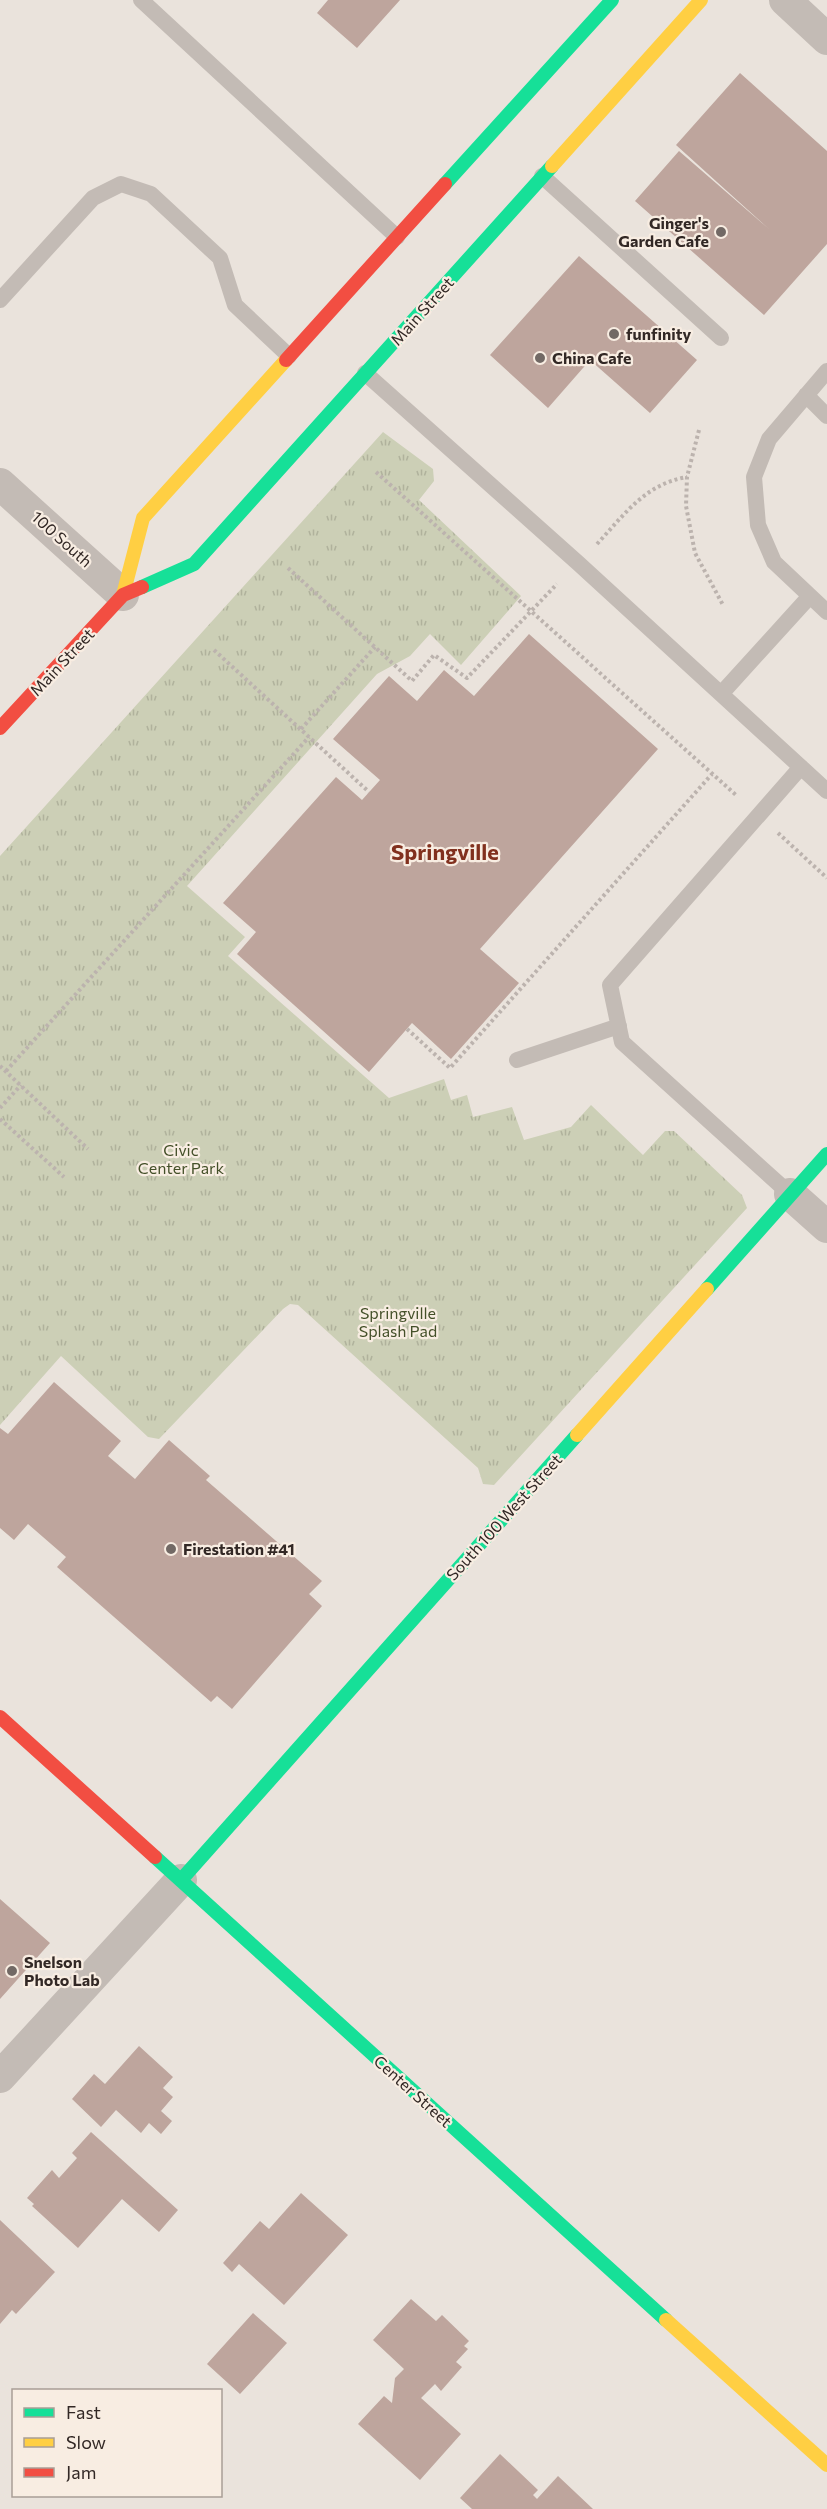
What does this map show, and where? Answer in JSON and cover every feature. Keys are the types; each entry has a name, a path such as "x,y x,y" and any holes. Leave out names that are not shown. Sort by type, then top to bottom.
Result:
{"street":[{"name":"Main Street","path":"123,595 143,518 612,0"},
{"name":"Main Street","path":"0,728 123,595 194,564 701,0"},
{"path":"785,0 827,39"},
{"name":"100 South","path":"0,484 123,595"},
{"name":"South 100 West Street","path":"181,1880 827,1154"},
{"path":"790,1194 827,1227"},
{"name":"Center Street","path":"0,1717 827,2464"},
{"path":"0,2077 181,1880"}],"lane":[{"path":"141,0 397,237"},
{"path":"542,176 721,338"},
{"path":"0,300 93,198 121,184 151,194 220,258 235,305 289,357"},
{"path":"827,371 769,439 754,477 758,525 774,562 827,612"},
{"path":"365,373 500,492 827,791"},
{"path":"806,395 827,416"},
{"path":"721,694 810,596"},
{"path":"790,1194 622,1042 610,985 801,767"},
{"path":"517,1060 619,1026"}],"path":[{"path":"699,430 687,477 686,506 695,553 723,605"},
{"path":"376,472 827,878"},
{"path":"592,549 644,493 676,478 687,477"},
{"path":"288,568 412,681 434,655 467,678 557,584"},
{"path":"301,729 375,647"},
{"path":"214,650 369,792"},
{"path":"6,1071 309,737"},
{"path":"407,1029 450,1068 712,774"},
{"path":"0,1066 88,1149"},
{"path":"0,1108 21,1084"},
{"path":"0,1119 64,1177"}],"green space":[{"name":"Civic Center Park","path":"383,432 433,469 434,481 419,500 521,596 461,665 430,634 410,656 377,674 187,886 245,937 228,956 389,1098 444,1079 451,1100 467,1095 473,1117 512,1107 524,1140 571,1127 591,1105 643,1155 665,1131 674,1131 742,1195 747,1208 494,1485 483,1484 478,1468 298,1305 290,1304 159,1439 148,1437 61,1356 0,1425 0,856"}],"building":[{"path":"328,0 400,0 357,48 317,13"},
{"path":"740,73 827,151 827,244 764,315 635,201 679,151 769,229 676,145"},
{"name":"funfinity","path":"579,256 697,360 650,413 590,360 548,408 490,355"},
{"path":"529,634 658,749 480,949 519,983 451,1059 412,1023 369,1072 237,954 256,932 223,903 336,777 362,800 380,780 333,739 389,676 417,701 444,670 474,696"},
{"name":"Firestation #41","path":"54,1382 121,1441 108,1456 135,1479 169,1440 210,1476 206,1480 322,1581 309,1594 322,1606 232,1709 217,1696 211,1702 57,1567 66,1557 28,1524 14,1540 0,1528 0,1428 8,1434"},
{"name":"Snelson Photo Lab","path":"0,1899 50,1943 0,1999"},
{"path":"139,2046 173,2077 163,2088 173,2097 161,2111 172,2121 161,2134 149,2123 141,2133 116,2110 101,2127 72,2099 94,2074 105,2084"},
{"path":"91,2132 178,2210 159,2232 122,2199 78,2248 32,2206 34,2204 27,2198 52,2170 59,2178 77,2158 72,2153"},
{"path":"301,2193 348,2235 284,2305 239,2264 232,2272 223,2263 260,2221 269,2229"},
{"path":"0,2220 55,2272 16,2314 12,2310 0,2324"},
{"path":"411,2299 436,2321 442,2315 469,2341 464,2346 468,2349 456,2362 462,2367 441,2391 435,2384 421,2398 461,2434 420,2480 358,2424 384,2396 392,2403 395,2378 404,2369 373,2340"},
{"path":"253,2313 287,2343 240,2394 207,2364"},
{"path":"500,2454 538,2490 533,2495 537,2499 558,2476 593,2509 472,2509 460,2498"}],"traffic: fast":[{"path":"445,184 612,0"},
{"path":"142,587 194,564 552,166"},
{"path":"707,1289 827,1154"},
{"path":"181,1880 577,1435"},
{"path":"155,1857 666,2320"}],"traffic: slow":[{"path":"552,166 701,0"},
{"path":"123,595 143,518 286,360"},
{"path":"577,1435 707,1289"},
{"path":"666,2320 827,2465"}],"traffic: jam":[{"path":"286,360 445,184"},
{"path":"0,728 123,595 142,587"},
{"path":"0,1717 155,1857"}],"place":[{"name":"Ginger's Garden Cafe","path":"721,232"},
{"name":"funfinity","path":"614,334"},
{"name":"China Cafe","path":"540,358"},
{"name":"Firestation #41","path":"171,1549"},
{"name":"Snelson Photo Lab","path":"12,1971"}],"district":[{"name":"Springville","path":"445,852"}],"park label":[{"name":"Springville Splash Pad","path":"398,1322"}]}
